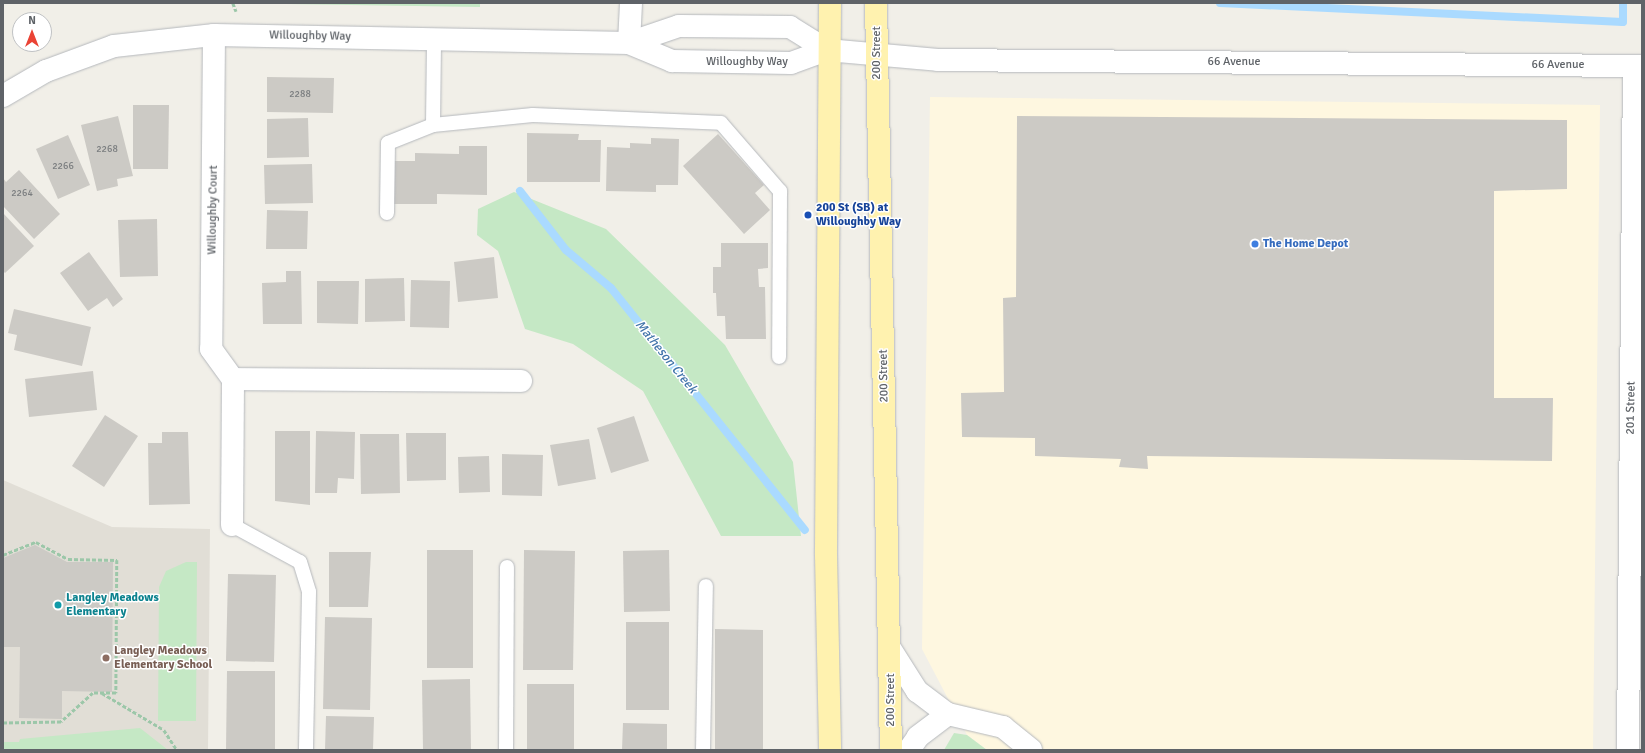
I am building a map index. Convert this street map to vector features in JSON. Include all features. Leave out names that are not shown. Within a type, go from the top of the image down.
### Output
[{"type":"main road","points":[[830,3],[827,50],[826,555],[830,750]]},
{"type":"main road","name":"200 Street","points":[[876,3],[891,650],[891,750]]},
{"type":"street","points":[[630,3],[630,43]]},
{"type":"street","name":"Willoughby Way","points":[[3,96],[46,71],[114,46],[214,35],[434,38],[630,43],[679,26],[790,27],[827,50]]},
{"type":"street","name":"Willoughby Court","points":[[214,35],[211,349],[233,379]]},
{"type":"street","name":"Willoughby Way","points":[[630,43],[672,61],[792,63],[827,50]]},
{"type":"street","name":"66 Avenue","points":[[827,50],[938,60],[1638,66]]},
{"type":"street","name":"201 Street","points":[[1628,750],[1638,66]]},
{"type":"street","points":[[232,525],[233,379],[520,381]]},
{"type":"street","points":[[891,650],[917,690],[948,714],[1003,727],[1031,750]]},
{"type":"street","points":[[909,750],[918,737],[948,714]]},
{"type":"lane","points":[[433,125],[434,38]]},
{"type":"lane","points":[[387,213],[388,143],[433,125],[533,115],[722,123],[780,190],[779,357]]},
{"type":"lane","points":[[232,525],[300,562],[309,592],[306,750]]},
{"type":"lane","points":[[506,750],[507,567]]},
{"type":"lane","points":[[703,750],[706,586]]},
{"type":"path","points":[[233,3],[236,11]]},
{"type":"path","points":[[3,555],[36,542],[68,559],[116,560],[116,694],[93,693],[61,722],[3,723]]},
{"type":"path","points":[[102,693],[164,730],[177,750]]},
{"type":"shaded area","points":[[930,97],[1600,105],[1593,750],[987,750],[967,735],[922,649]]},
{"type":"shaded area","name":"Langley Meadows Elementary School","points":[[3,480],[112,527],[210,529],[208,750],[3,750]]},
{"type":"green space","points":[[216,3],[480,3],[480,7]]},
{"type":"green space","points":[[514,192],[606,229],[725,345],[793,462],[801,536],[721,536],[643,391],[573,344],[525,329],[498,251],[477,235],[478,209]]},
{"type":"green space","points":[[186,562],[197,562],[196,721],[158,721],[159,587],[166,571]]},
{"type":"green space","points":[[140,728],[168,750],[3,750],[3,742],[19,742],[20,739]]},
{"type":"green space","points":[[954,733],[967,735],[987,750],[944,750]]},
{"type":"building","points":[[267,77],[334,78],[333,113],[267,112]]},
{"type":"building","points":[[133,105],[169,105],[168,169],[133,169]]},
{"type":"building","points":[[118,116],[133,176],[117,179],[118,186],[97,191],[81,125]]},
{"type":"building","name":"The Home Depot","points":[[1017,116],[1567,120],[1567,189],[1494,191],[1494,398],[1553,398],[1552,461],[1147,456],[1148,469],[1119,467],[1121,459],[1035,456],[1035,438],[962,437],[961,393],[1004,392],[1003,298],[1016,297]]},
{"type":"building","points":[[308,118],[309,157],[267,158],[267,119]]},
{"type":"building","points":[[527,133],[579,134],[578,140],[601,140],[600,182],[527,182]]},
{"type":"building","points":[[718,134],[764,185],[755,193],[770,210],[744,234],[683,166]]},
{"type":"building","points":[[68,135],[90,185],[58,199],[36,149]]},
{"type":"building","points":[[651,138],[679,139],[678,185],[656,185],[656,192],[606,191],[607,147],[630,148],[630,143],[651,144]]},
{"type":"building","points":[[459,146],[487,146],[487,195],[437,194],[437,204],[390,204],[391,161],[415,161],[415,153],[459,154]]},
{"type":"building","points":[[312,164],[313,203],[265,204],[264,165]]},
{"type":"building","points":[[19,170],[60,214],[34,239],[3,206],[3,178],[6,182]]},
{"type":"building","points":[[267,210],[308,211],[307,249],[266,249]]},
{"type":"building","points":[[3,213],[34,246],[5,273],[3,271]]},
{"type":"building","points":[[157,219],[158,276],[120,277],[118,220]]},
{"type":"building","points":[[721,243],[768,243],[768,268],[758,269],[759,287],[765,287],[766,339],[726,339],[725,316],[717,316],[716,293],[713,293],[713,267],[721,267]]},
{"type":"building","points":[[89,252],[123,299],[113,307],[107,298],[88,311],[60,273]]},
{"type":"building","points":[[494,257],[498,298],[458,302],[454,262]]},
{"type":"building","points":[[286,271],[301,271],[302,324],[263,324],[262,283],[286,282]]},
{"type":"building","points":[[404,278],[405,321],[365,322],[365,279]]},
{"type":"building","points":[[411,280],[450,281],[449,328],[410,327]]},
{"type":"building","points":[[317,281],[359,281],[358,324],[317,323]]},
{"type":"building","points":[[14,309],[91,327],[82,366],[14,350],[17,335],[8,333]]},
{"type":"building","points":[[93,371],[97,410],[29,417],[25,379]]},
{"type":"building","points":[[105,415],[138,436],[104,487],[72,466]]},
{"type":"building","points":[[634,416],[649,461],[611,473],[597,428]]},
{"type":"building","points":[[275,431],[310,431],[310,505],[275,501]]},
{"type":"building","points":[[316,431],[355,432],[354,479],[338,478],[337,493],[315,493]]},
{"type":"building","points":[[162,432],[188,432],[190,504],[149,505],[148,443],[162,443]]},
{"type":"building","points":[[406,433],[446,433],[446,480],[407,481]]},
{"type":"building","points":[[360,434],[399,434],[400,493],[361,494]]},
{"type":"building","points":[[589,439],[596,479],[558,486],[550,445]]},
{"type":"building","points":[[502,454],[543,455],[542,496],[502,495]]},
{"type":"building","points":[[489,456],[490,492],[459,493],[458,457]]},
{"type":"building","name":"Langley Meadows Elementary","points":[[35,545],[67,562],[113,562],[112,692],[62,691],[62,719],[19,718],[20,647],[3,647],[3,558]]},
{"type":"building","points":[[427,550],[473,550],[473,668],[427,668]]},
{"type":"building","points":[[524,550],[575,551],[573,670],[523,670]]},
{"type":"building","points":[[669,550],[670,611],[624,612],[623,551]]},
{"type":"building","points":[[329,552],[371,552],[368,607],[329,607]]},
{"type":"building","points":[[228,574],[276,575],[274,662],[226,661]]},
{"type":"building","points":[[325,617],[372,618],[370,710],[323,709]]},
{"type":"building","points":[[626,622],[669,622],[669,710],[626,710]]},
{"type":"building","points":[[715,629],[763,630],[763,750],[715,750]]},
{"type":"building","points":[[227,671],[275,671],[275,750],[226,750]]},
{"type":"building","points":[[470,679],[471,750],[423,750],[422,680]]},
{"type":"building","points":[[527,684],[574,684],[574,750],[527,750]]},
{"type":"building","points":[[326,716],[374,717],[373,750],[325,750]]},
{"type":"building","points":[[623,723],[667,724],[667,750],[622,750]]},
{"type":"waterway","points":[[1220,3],[1623,22],[1623,3]]},
{"type":"waterway","name":"Matheson Creek","points":[[520,191],[566,250],[611,288],[805,530]]},
{"type":"place","name":"200 St (SB) at Willoughby Way","points":[[808,215]]},
{"type":"place","name":"The Home Depot","points":[[1255,244]]},
{"type":"place","name":"Langley Meadows Elementary","points":[[58,605]]},
{"type":"place","name":"Langley Meadows Elementary School","points":[[106,658]]}]
